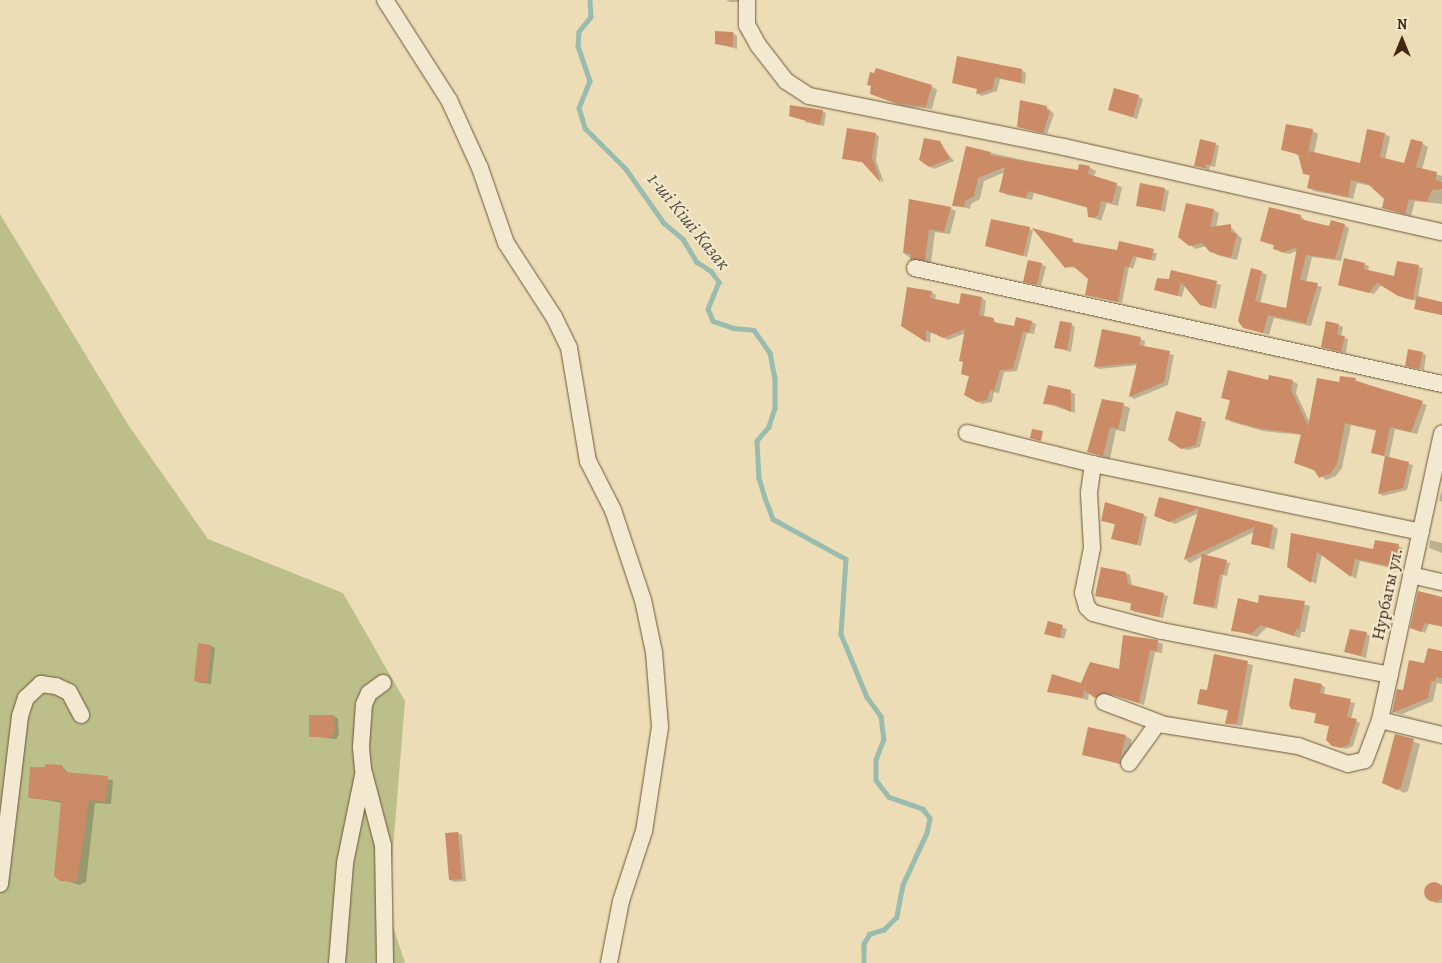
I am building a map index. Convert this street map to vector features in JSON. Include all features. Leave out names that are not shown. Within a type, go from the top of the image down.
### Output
[{"type":"street","points":[[386,0],[449,100],[480,168],[506,243],[554,317],[568,348],[588,460],[613,510],[643,600],[656,671],[660,727],[644,831],[619,909],[609,963]]},
{"type":"street","points":[[747,0],[747,25],[758,45],[786,81],[809,96],[1064,147],[1442,232]]},
{"type":"street","points":[[915,268],[1442,384]]},
{"type":"street","points":[[967,433],[1093,464],[1421,532]]},
{"type":"street","name":"Нурбагы ул.","points":[[1158,723],[1298,746],[1348,764],[1365,760],[1380,720],[1442,434]]},
{"type":"street","points":[[1093,464],[1089,493],[1092,548],[1083,593],[1087,607],[1093,613],[1162,631],[1390,675]]},
{"type":"street","points":[[1411,575],[1442,582]]},
{"type":"street","points":[[337,963],[345,864],[364,769],[364,704],[369,693],[383,683]]},
{"type":"street","points":[[0,884],[20,716],[26,698],[40,684],[56,686],[69,692],[81,715]]},
{"type":"street","points":[[1104,702],[1158,723],[1129,762]]},
{"type":"street","points":[[1380,720],[1442,735]]},
{"type":"street","points":[[364,769],[383,845],[385,963]]},
{"type":"green space","points":[[0,214],[129,426],[208,539],[343,593],[405,701],[388,911],[405,963],[0,963]]},
{"type":"building","points":[[715,31],[733,32],[733,47],[715,44]]},
{"type":"building","points":[[957,56],[1022,69],[1021,83],[995,77],[993,89],[976,94],[977,89],[952,83]]},
{"type":"building","points":[[876,68],[932,85],[926,107],[895,103],[870,94],[871,86],[867,85],[870,72],[874,73]]},
{"type":"building","points":[[1114,88],[1139,95],[1133,117],[1108,110]]},
{"type":"building","points":[[1020,100],[1047,106],[1046,110],[1050,111],[1043,133],[1017,127]]},
{"type":"building","points":[[790,105],[823,110],[820,125],[789,116]]},
{"type":"building","points":[[1286,124],[1313,129],[1306,162],[1309,151],[1360,163],[1367,129],[1385,133],[1380,157],[1404,163],[1411,139],[1423,142],[1416,167],[1437,172],[1435,180],[1442,182],[1442,189],[1432,190],[1427,202],[1409,199],[1405,214],[1382,208],[1384,199],[1368,184],[1351,180],[1348,197],[1307,188],[1310,175],[1303,174],[1298,154],[1281,150]]},
{"type":"building","points":[[847,128],[876,133],[872,157],[881,183],[862,162],[842,159]]},
{"type":"building","points":[[924,138],[940,141],[950,159],[929,167],[919,160]]},
{"type":"building","points":[[1200,139],[1216,143],[1211,165],[1206,164],[1205,168],[1194,166]]},
{"type":"building","points":[[966,146],[991,152],[990,155],[1078,170],[1079,164],[1090,166],[1088,174],[1117,183],[1112,203],[1101,201],[1098,215],[1094,218],[1088,217],[1087,207],[1028,191],[1026,198],[999,192],[1005,167],[978,178],[974,196],[965,201],[964,207],[952,206]]},
{"type":"building","points":[[1140,183],[1165,188],[1161,210],[1136,206]]},
{"type":"building","points":[[909,199],[951,207],[944,232],[929,229],[925,260],[910,260],[911,254],[903,253]]},
{"type":"building","points":[[1186,203],[1214,209],[1210,227],[1231,224],[1231,232],[1237,234],[1231,258],[1210,252],[1202,243],[1189,246],[1178,237]]},
{"type":"building","points":[[1269,207],[1301,215],[1300,219],[1329,226],[1331,220],[1345,224],[1335,259],[1306,255],[1300,280],[1318,283],[1306,323],[1268,315],[1263,333],[1243,328],[1238,321],[1251,268],[1262,271],[1255,301],[1286,308],[1297,247],[1283,252],[1273,249],[1274,245],[1260,241]]},
{"type":"building","points":[[991,219],[1030,227],[1023,256],[985,246]]},
{"type":"building","points":[[1032,228],[1073,239],[1072,242],[1117,250],[1119,241],[1154,249],[1151,260],[1133,256],[1129,267],[1125,266],[1118,302],[1085,295],[1088,279],[1073,266],[1065,268]]},
{"type":"building","points":[[1344,258],[1365,263],[1364,269],[1394,276],[1397,261],[1419,265],[1413,300],[1398,296],[1377,283],[1369,293],[1338,285]]},
{"type":"building","points":[[1028,260],[1042,263],[1037,285],[1023,282]]},
{"type":"building","points":[[1171,270],[1217,281],[1211,308],[1200,305],[1181,282],[1178,296],[1154,290],[1157,278],[1169,279]]},
{"type":"building","points":[[907,287],[932,291],[930,298],[959,304],[961,293],[982,297],[979,315],[994,318],[993,322],[1014,326],[1016,317],[1032,321],[1029,333],[1023,331],[1013,369],[1000,370],[994,391],[990,390],[987,400],[977,402],[964,395],[969,376],[961,374],[963,362],[959,361],[965,329],[943,338],[926,330],[926,342],[901,326]]},
{"type":"building","points":[[1417,296],[1442,302],[1442,315],[1414,309]]},
{"type":"building","points":[[1060,321],[1072,323],[1067,350],[1054,348]]},
{"type":"building","points":[[1326,321],[1339,324],[1337,335],[1345,336],[1341,352],[1321,347]]},
{"type":"building","points":[[1102,329],[1141,337],[1139,345],[1170,351],[1164,382],[1129,397],[1137,363],[1094,367]]},
{"type":"building","points":[[1408,349],[1423,352],[1419,369],[1405,366]]},
{"type":"building","points":[[1228,370],[1268,380],[1269,375],[1293,380],[1291,390],[1308,426],[1317,378],[1339,382],[1340,376],[1356,378],[1355,381],[1423,401],[1411,432],[1390,427],[1384,456],[1371,453],[1376,430],[1345,423],[1337,464],[1331,473],[1319,478],[1314,470],[1294,463],[1301,434],[1257,428],[1225,419],[1230,400],[1221,398]]},
{"type":"building","points":[[1048,385],[1071,390],[1071,412],[1057,405],[1043,404]]},
{"type":"building","points":[[1102,399],[1124,403],[1118,429],[1110,427],[1103,456],[1087,452]]},
{"type":"building","points":[[1176,411],[1202,418],[1196,445],[1181,449],[1168,440]]},
{"type":"building","points":[[1032,429],[1043,431],[1041,441],[1030,438]]},
{"type":"building","points":[[1385,456],[1409,462],[1403,488],[1378,494]]},
{"type":"building","points":[[1159,497],[1273,525],[1269,548],[1251,544],[1254,527],[1184,560],[1199,508],[1169,522],[1154,516]]},
{"type":"building","points":[[1105,502],[1144,514],[1137,545],[1111,539],[1115,524],[1101,521]]},
{"type":"building","points":[[1291,533],[1373,549],[1375,540],[1399,544],[1394,567],[1355,559],[1351,577],[1317,552],[1311,583],[1287,567]]},
{"type":"building","points":[[1202,554],[1227,560],[1223,575],[1220,574],[1214,607],[1193,604]]},
{"type":"building","points":[[1101,567],[1126,572],[1128,584],[1164,593],[1159,617],[1130,610],[1131,603],[1095,596]]},
{"type":"building","points":[[1418,591],[1442,597],[1442,626],[1425,623],[1421,632],[1410,628]]},
{"type":"building","points":[[1259,595],[1305,601],[1299,630],[1296,629],[1294,636],[1261,625],[1251,634],[1231,631],[1238,598],[1258,603]]},
{"type":"building","points":[[1048,621],[1063,625],[1060,638],[1044,634]]},
{"type":"building","points":[[1350,629],[1367,632],[1361,656],[1344,652]]},
{"type":"building","points":[[1123,635],[1158,640],[1157,651],[1150,650],[1139,703],[1107,693],[1095,698],[1084,690],[1083,698],[1047,692],[1052,674],[1081,683],[1090,662],[1119,669]]},
{"type":"building","points":[[198,643],[211,645],[207,683],[194,681]]},
{"type":"building","points":[[1428,648],[1442,651],[1442,678],[1436,677],[1435,681],[1431,681],[1428,698],[1392,713],[1397,689],[1403,690],[1409,660],[1424,663]]},
{"type":"building","points":[[1214,654],[1248,661],[1237,723],[1225,724],[1228,710],[1197,704],[1200,689],[1207,690]]},
{"type":"building","points":[[1294,678],[1322,684],[1320,693],[1351,699],[1347,717],[1357,719],[1349,744],[1341,748],[1332,746],[1326,740],[1329,726],[1314,723],[1316,713],[1291,709],[1289,705]]},
{"type":"building","points":[[309,715],[334,715],[335,731],[331,737],[309,737]]},
{"type":"building","points":[[1088,727],[1126,735],[1119,763],[1082,755]]},
{"type":"building","points":[[1395,734],[1414,739],[1401,787],[1397,790],[1382,783]]},
{"type":"building","points":[[45,764],[62,765],[65,772],[108,776],[105,802],[89,800],[77,882],[60,881],[54,876],[61,801],[28,798],[30,767],[45,768]]},
{"type":"building","points":[[458,832],[462,879],[449,880],[445,833]]},
{"type":"building","points":[[1434,882],[1441,885],[1444,892],[1441,899],[1434,902],[1427,899],[1424,892],[1427,885]]},
{"type":"waterway","name":"1-ші Кіші Казак","points":[[590,0],[591,17],[579,32],[578,46],[590,81],[579,108],[585,128],[626,169],[664,223],[683,239],[697,262],[711,271],[719,282],[708,309],[713,321],[733,328],[754,330],[770,353],[775,378],[775,408],[769,427],[757,441],[759,478],[765,498],[773,519],[846,559],[841,634],[867,697],[881,716],[884,739],[876,760],[876,780],[889,797],[923,809],[930,818],[927,833],[903,885],[897,917],[884,930],[870,934],[864,944],[864,963]]}]
